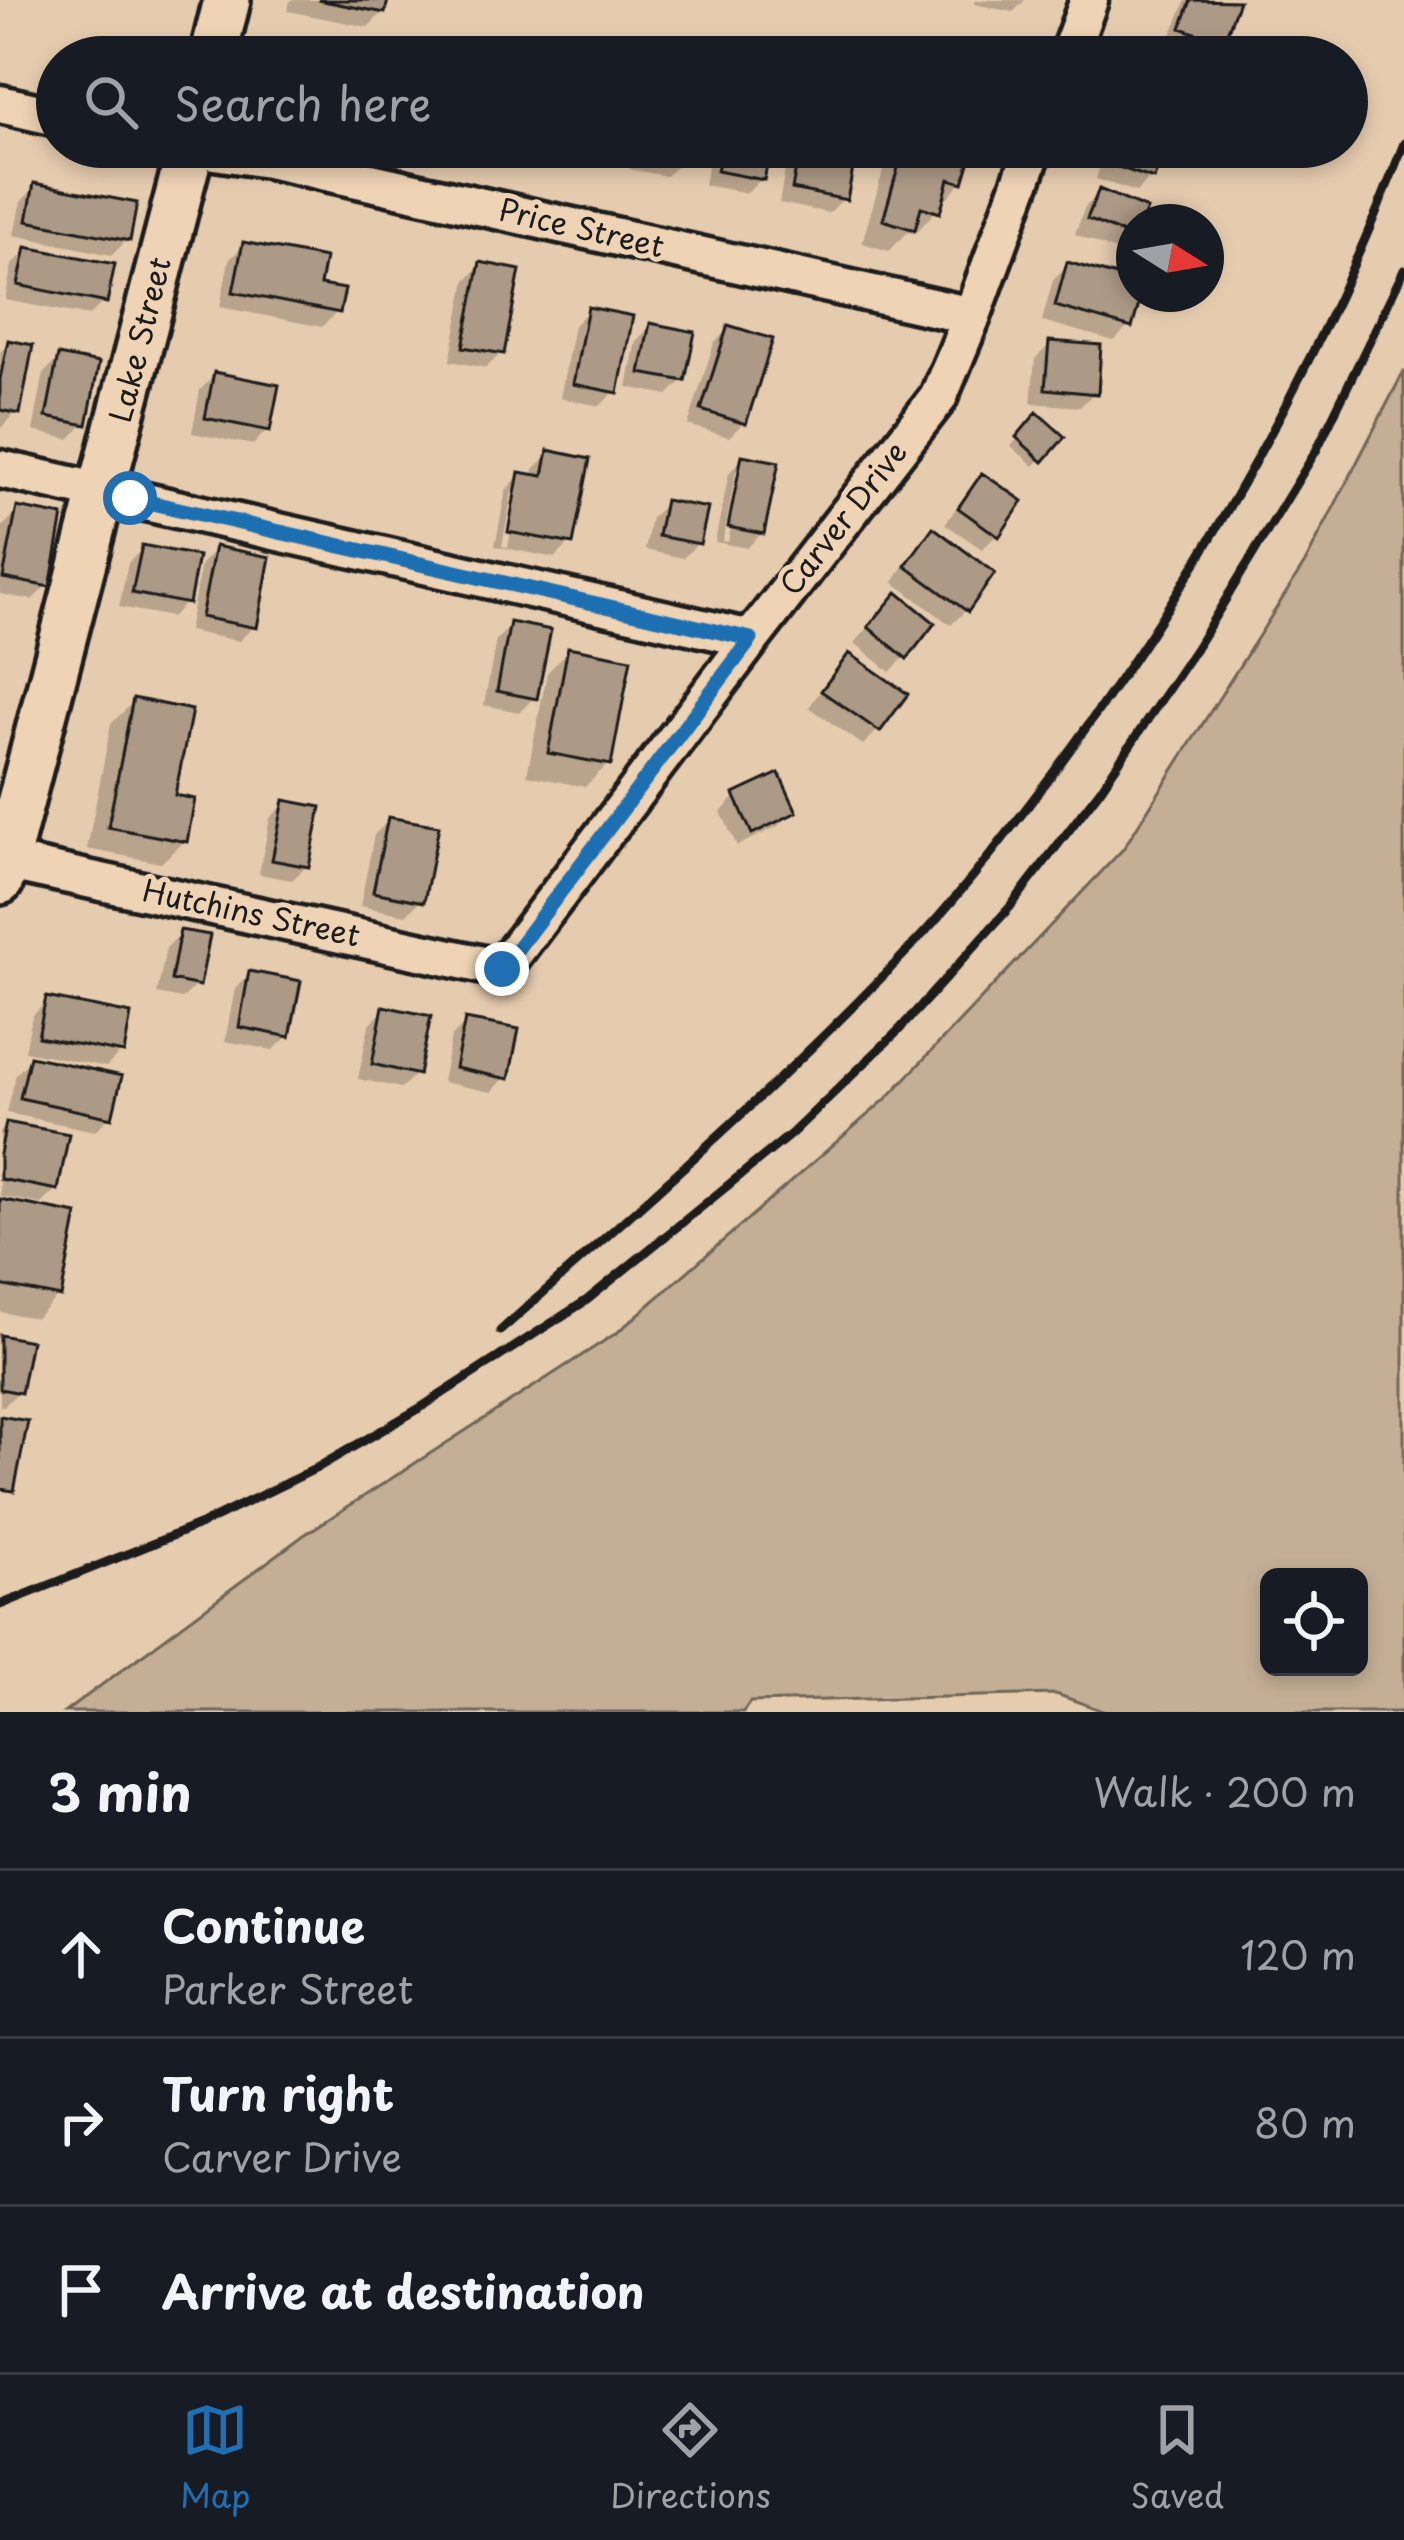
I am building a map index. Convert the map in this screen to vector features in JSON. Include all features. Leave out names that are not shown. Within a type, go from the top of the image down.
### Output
[{"type":"street","points":[[218,36],[227,0]]},
{"type":"street","points":[[1075,36],[1088,0]]},
{"type":"street","points":[[0,104],[36,112]]},
{"type":"street","name":"Lake Street","points":[[2,868],[185,168]]},
{"type":"street","name":"Price Street","points":[[304,168],[972,316]]},
{"type":"street","name":"Carver Drive","points":[[502,969],[938,398],[1026,168]]},
{"type":"street","points":[[0,469],[751,639]]},
{"type":"street","name":"Hutchins Street","points":[[2,868],[502,969]]},
{"type":"shaded area","points":[[1404,371],[1404,1712],[1106,1712],[1056,1694],[750,1702],[743,1712],[65,1712],[304,1535],[618,1332],[886,1099],[1123,849],[1305,563]]},
{"type":"building","points":[[318,0],[388,0],[385,13]]},
{"type":"building","points":[[1191,0],[1239,1],[1226,36],[1203,36],[1181,28]]},
{"type":"building","points":[[718,168],[767,168],[764,180]]},
{"type":"building","points":[[796,168],[853,168],[847,200],[792,189]]},
{"type":"building","points":[[898,168],[968,168],[963,183],[949,179],[940,213],[921,207],[915,230],[883,220]]},
{"type":"building","points":[[1121,168],[1157,168],[1154,179]]},
{"type":"building","points":[[34,183],[137,203],[130,241],[27,221]]},
{"type":"building","points":[[1099,189],[1135,204],[1116,204],[1116,231],[1087,219]]},
{"type":"building","points":[[243,242],[325,258],[320,285],[345,289],[340,313],[233,292]]},
{"type":"building","points":[[26,247],[115,264],[107,303],[18,285]]},
{"type":"building","points":[[480,262],[520,270],[504,354],[463,347]]},
{"type":"building","points":[[1067,262],[1116,276],[1116,312],[1137,312],[1132,328],[1055,306]]},
{"type":"building","points":[[588,307],[633,316],[618,393],[573,384]]},
{"type":"building","points":[[650,323],[695,332],[685,381],[640,373]]},
{"type":"building","points":[[728,325],[773,339],[746,424],[701,410]]},
{"type":"building","points":[[8,340],[33,345],[20,414],[0,410]]},
{"type":"building","points":[[1049,341],[1101,345],[1098,394],[1045,389]]},
{"type":"building","points":[[58,355],[99,363],[87,425],[46,417]]},
{"type":"building","points":[[214,372],[279,385],[270,431],[205,418]]},
{"type":"building","points":[[1037,412],[1065,437],[1043,462],[1016,437]]},
{"type":"building","points":[[548,450],[590,459],[573,544],[508,532],[519,472],[543,476]]},
{"type":"building","points":[[742,455],[779,462],[764,534],[728,527]]},
{"type":"building","points":[[982,473],[1023,501],[999,537],[958,508]]},
{"type":"building","points":[[665,500],[708,508],[700,544],[658,536]]},
{"type":"building","points":[[17,507],[63,516],[50,587],[3,578]]},
{"type":"building","points":[[933,527],[995,573],[968,612],[905,566]]},
{"type":"building","points":[[142,545],[198,556],[189,604],[132,593]]},
{"type":"building","points":[[215,546],[270,557],[257,628],[201,617]]},
{"type":"building","points":[[897,592],[935,623],[907,659],[868,627]]},
{"type":"building","points":[[510,622],[551,630],[537,699],[497,691]]},
{"type":"building","points":[[568,647],[631,659],[611,765],[548,753]]},
{"type":"building","points":[[849,653],[908,694],[880,732],[821,691]]},
{"type":"building","points":[[133,698],[192,710],[175,795],[195,799],[187,842],[108,827]]},
{"type":"building","points":[[779,773],[797,812],[752,834],[734,794]]},
{"type":"building","points":[[284,800],[321,807],[309,867],[272,860]]},
{"type":"building","points":[[388,817],[439,826],[424,902],[373,892]]},
{"type":"building","points":[[180,930],[210,935],[200,986],[171,980]]},
{"type":"building","points":[[249,971],[301,981],[290,1037],[239,1027]]},
{"type":"building","points":[[46,997],[131,1014],[124,1053],[38,1037]]},
{"type":"building","points":[[383,1006],[431,1016],[419,1075],[372,1064]]},
{"type":"building","points":[[465,1019],[519,1029],[509,1079],[455,1068]]},
{"type":"building","points":[[30,1056],[122,1076],[112,1118],[20,1098]]},
{"type":"building","points":[[6,1122],[69,1134],[58,1190],[0,1179]]},
{"type":"building","points":[[0,1199],[77,1214],[61,1297],[0,1285]]},
{"type":"building","points":[[0,1335],[31,1341],[21,1393],[0,1389]]},
{"type":"building","points":[[0,1416],[28,1421],[14,1491],[0,1489]]},
{"type":"railway","points":[[500,1331],[717,1137],[874,986],[941,914],[1035,797],[1154,628],[1249,472],[1333,310],[1404,143]]},
{"type":"railway","points":[[0,1605],[204,1523],[315,1469],[420,1408],[587,1300],[791,1134],[899,1030],[1010,907],[1100,790],[1196,648],[1316,451],[1404,270]]},
{"type":"route","points":[[130,498],[751,639],[502,969]]}]
